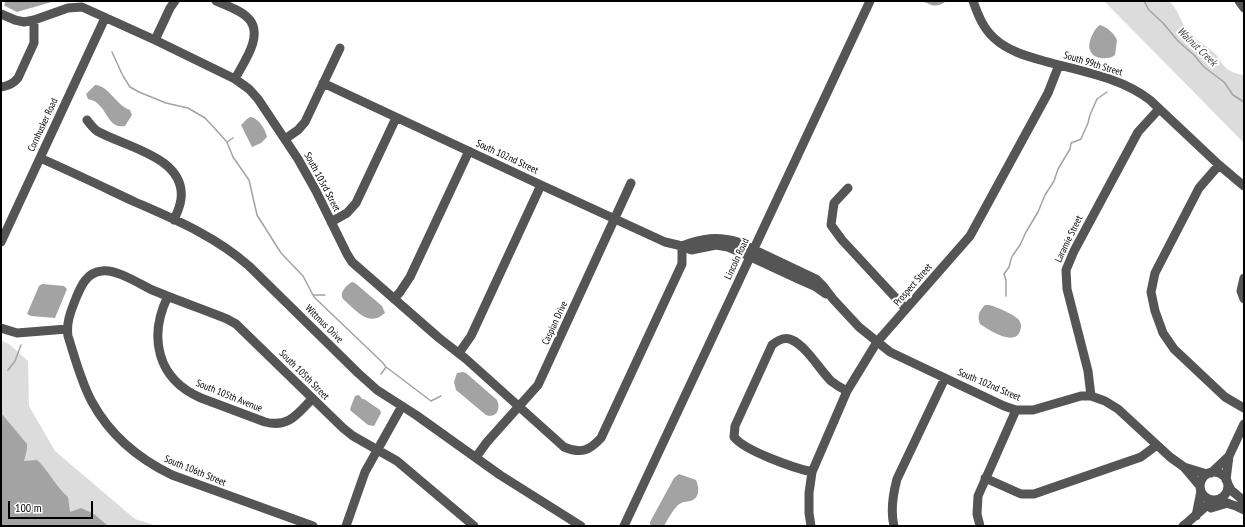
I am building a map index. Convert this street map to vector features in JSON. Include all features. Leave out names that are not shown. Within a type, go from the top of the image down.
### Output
[{"type":"street","points":[[155,40],[170,8],[175,1]]},
{"type":"street","name":"Lincoln Road","points":[[624,526],[870,1]]},
{"type":"street","name":"South 99th Street","points":[[973,1],[983,24],[1000,43],[1021,54],[1113,80],[1140,92],[1244,186]]},
{"type":"street","points":[[1239,1],[1244,8]]},
{"type":"street","points":[[219,2],[240,12],[249,19],[254,26],[254,43],[235,79]]},
{"type":"street","name":"South 103rd Street","points":[[1,14],[24,22],[68,8],[82,7],[155,40],[235,79],[249,89],[258,99],[298,159],[316,190],[352,262],[520,406],[564,447],[574,451],[586,450],[595,445],[601,438],[682,264],[682,246]]},
{"type":"street","name":"Cornhusker Road","points":[[1,242],[105,18]]},
{"type":"street","points":[[3,87],[15,82],[31,51],[35,37],[34,20]]},
{"type":"street","points":[[285,139],[298,130],[305,122],[340,48]]},
{"type":"street","name":"Prospect Street","points":[[811,526],[809,513],[809,493],[812,472],[847,391],[877,342],[970,236],[1048,93],[1059,65]]},
{"type":"street","name":"South 102nd Street","points":[[323,83],[665,242],[682,246],[692,242],[712,238],[721,238],[738,242],[752,253],[816,279],[824,286],[833,299],[859,327],[890,352],[1016,410],[1032,410],[1070,399],[1091,396]]},
{"type":"street","name":"Laramie Street","points":[[1091,396],[1088,371],[1067,289],[1066,270],[1074,252],[1138,132],[1159,109]]},
{"type":"street","points":[[331,222],[347,213],[356,203],[396,118]]},
{"type":"street","points":[[87,120],[96,130],[154,157],[173,171],[179,181],[181,198],[174,220]]},
{"type":"street","points":[[394,299],[410,277],[469,152]]},
{"type":"street","name":"Wittmus Drive","points":[[40,158],[218,242],[249,266],[377,390],[416,414],[506,479],[581,526]]},
{"type":"street","points":[[1219,165],[1199,188],[1155,274],[1151,292],[1155,310],[1163,333],[1174,349],[1225,397],[1244,408]]},
{"type":"street","name":"Caspian Drive","points":[[476,457],[487,442],[538,385],[631,183]]},
{"type":"street","points":[[459,353],[471,336],[541,185]]},
{"type":"street","points":[[848,188],[834,203],[831,225],[842,240],[906,309]]},
{"type":"street","name":"South 105th Street","points":[[67,329],[69,316],[85,280],[94,273],[102,271],[113,272],[168,296],[227,319],[236,324],[343,428],[377,451],[397,461],[474,526]]},
{"type":"street","points":[[1242,295],[1244,278]]},
{"type":"street","name":"South 105th Avenue","points":[[168,296],[163,306],[158,324],[159,350],[162,361],[169,373],[181,387],[191,394],[201,398],[274,424],[288,422],[295,417],[312,399]]},
{"type":"street","points":[[1,328],[17,333],[67,329]]},
{"type":"street","name":"South 106th Street","points":[[67,329],[75,357],[92,402],[103,420],[114,433],[136,454],[172,475],[313,526]]},
{"type":"street","points":[[812,472],[779,462],[742,445],[734,437],[735,426],[772,345],[780,339],[787,338],[796,343],[806,351],[831,381],[847,391]]},
{"type":"street","points":[[894,526],[892,507],[893,493],[897,479],[945,378]]},
{"type":"street","points":[[1091,396],[1118,408],[1170,457],[1184,467],[1207,498],[1228,503],[1244,510]]},
{"type":"street","points":[[346,526],[365,472],[402,406]]},
{"type":"street","points":[[980,526],[977,514],[978,496],[1016,410]]},
{"type":"street","points":[[1183,526],[1214,500],[1224,496],[1226,493],[1229,456],[1244,424]]},
{"type":"street","points":[[985,478],[1021,494],[1034,494],[1141,457],[1157,445]]},
{"type":"street","points":[[1196,516],[1203,478],[1229,456]]},
{"type":"street","points":[[1184,467],[1209,474],[1220,474],[1227,482],[1231,490],[1244,501]]},
{"type":"street","points":[[1196,516],[1212,507],[1228,503]]},
{"type":"shaded area","points":[[6,1],[55,1],[17,12],[4,5]]},
{"type":"shaded area","points":[[922,1],[947,1],[940,5],[934,6]]},
{"type":"shaded area","points":[[1104,1],[1169,1],[1192,36],[1216,54],[1224,66],[1230,71],[1244,75],[1244,143]]},
{"type":"shaded area","points":[[1100,25],[1110,31],[1117,40],[1115,55],[1109,58],[1094,56],[1089,47],[1095,29]]},
{"type":"shaded area","points":[[95,85],[104,88],[125,108],[130,110],[132,115],[125,126],[112,123],[98,104],[88,99],[86,94]]},
{"type":"shaded area","points":[[250,117],[256,119],[261,124],[267,137],[261,143],[252,147],[241,125]]},
{"type":"shaded area","points":[[352,282],[382,306],[385,313],[373,319],[362,316],[343,299],[343,291]]},
{"type":"shaded area","points":[[42,284],[64,286],[67,289],[55,318],[31,316],[27,314],[39,286]]},
{"type":"shaded area","points":[[985,305],[993,306],[1016,317],[1021,326],[1017,336],[1013,338],[1002,336],[980,324],[979,314]]},
{"type":"shaded area","points":[[1,340],[9,344],[28,361],[29,406],[55,451],[135,519],[157,526],[1,526]]},
{"type":"shaded area","points":[[463,372],[497,400],[499,406],[495,414],[490,416],[486,415],[456,390],[454,382],[457,373]]},
{"type":"shaded area","points":[[358,395],[380,410],[381,413],[374,426],[368,425],[351,411],[350,409],[355,396]]},
{"type":"shaded area","points":[[1,413],[27,444],[24,461],[37,460],[41,464],[68,497],[70,512],[81,508],[94,514],[108,526],[1,526]]},
{"type":"shaded area","points":[[679,474],[696,480],[698,486],[697,496],[693,500],[678,505],[664,526],[652,526],[650,522],[674,478]]},
{"type":"waterway","name":"Walnut Creek","points":[[1144,1],[1149,10],[1163,23],[1178,41],[1194,55],[1204,67],[1224,82],[1233,95],[1244,102]]},
{"type":"waterway","points":[[112,52],[130,87],[166,103],[188,108],[205,118],[227,142],[233,157],[249,180],[257,215],[281,253],[303,276],[314,297],[383,363],[386,367],[381,374]]},
{"type":"waterway","points":[[1006,296],[1006,280],[1004,274],[1009,267],[1011,259],[1038,212],[1045,195],[1054,181],[1058,169],[1070,149],[1071,143],[1081,139],[1097,99],[1107,92]]},
{"type":"waterway","points":[[227,142],[233,138]]},
{"type":"waterway","points":[[313,295],[325,295]]},
{"type":"waterway","points":[[8,370],[15,361],[21,345]]},
{"type":"waterway","points":[[386,367],[431,401],[441,396]]}]
